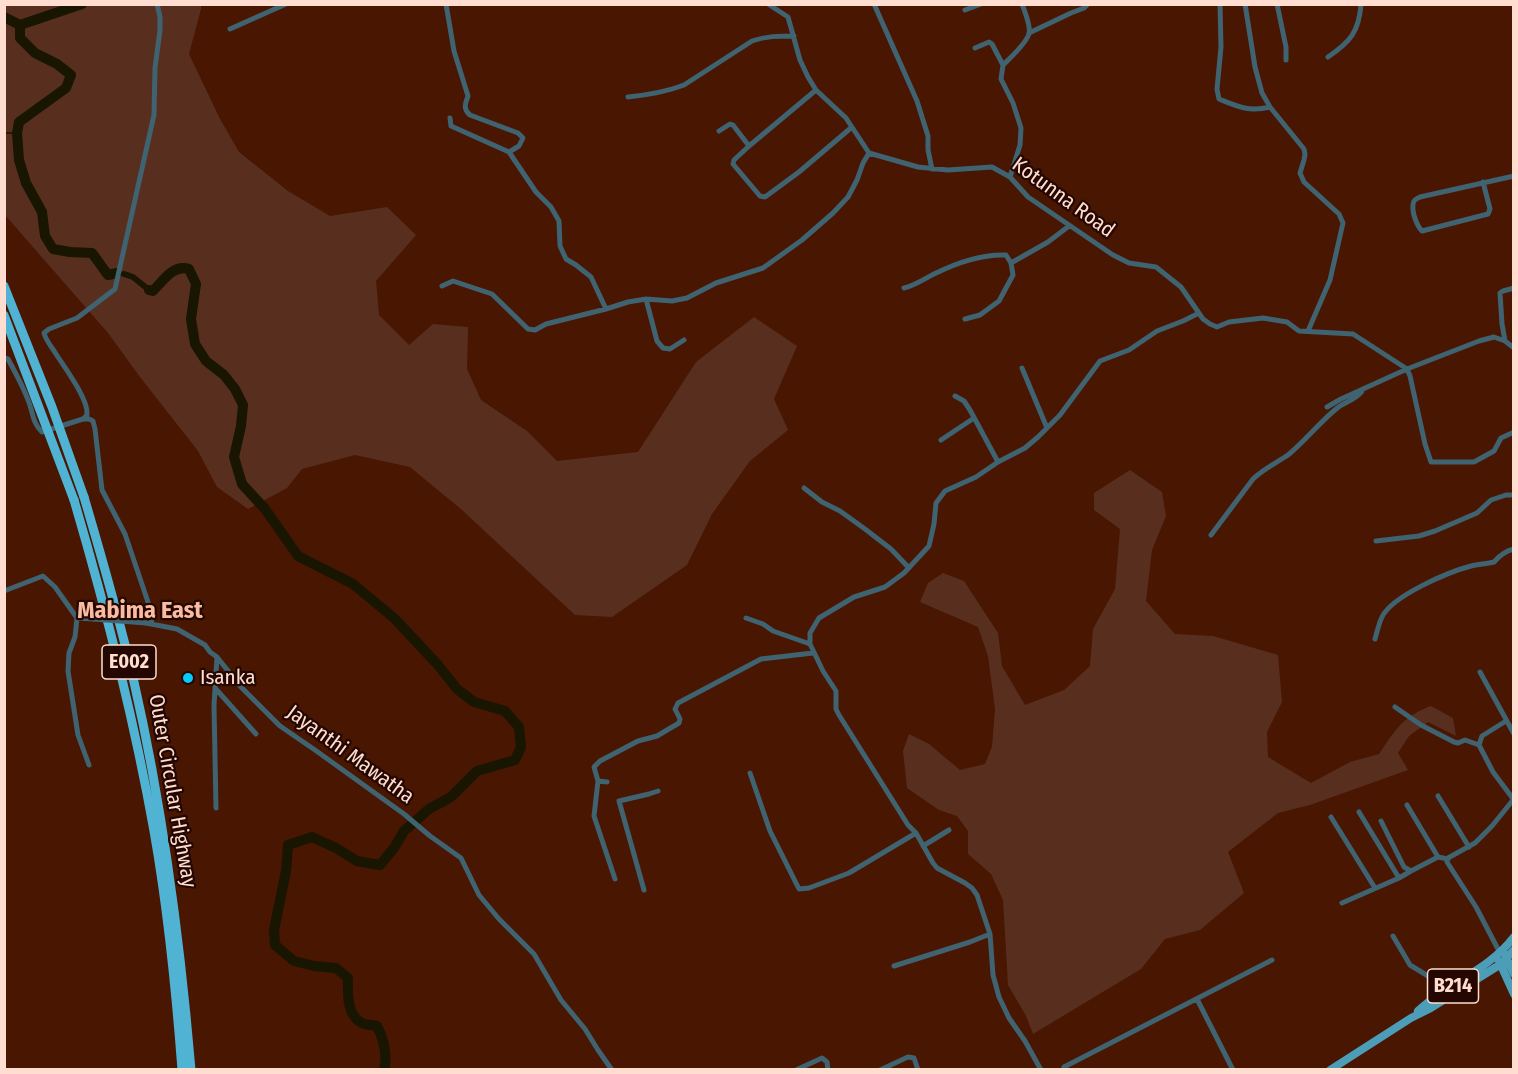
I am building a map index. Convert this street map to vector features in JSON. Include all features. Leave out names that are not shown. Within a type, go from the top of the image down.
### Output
[{"type":"highway","name":"Outer Circular Highway","points":[[4,286],[52,407],[79,498],[125,687],[158,831],[179,949],[190,1070]]},
{"type":"highway","name":"Outer Circular Highway","points":[[4,315],[79,498]]},
{"type":"highway","name":"Outer Circular Highway","points":[[158,831],[172,951],[182,1070]]},
{"type":"main road","name":"B214","points":[[1330,1070],[1429,1009],[1501,956],[1514,937]]},
{"type":"main road","name":"B214","points":[[1411,1018],[1440,993],[1514,950]]},
{"type":"main road","points":[[1501,956],[1514,974]]},
{"type":"main road","points":[[1501,956],[1514,994]]},
{"type":"street","points":[[83,419],[88,411],[84,399],[44,333],[77,318],[115,289],[154,115],[155,68],[160,30],[157,4]]},
{"type":"street","points":[[230,29],[286,4]]},
{"type":"street","points":[[446,4],[454,51],[468,96],[464,105],[466,112],[518,133],[523,138],[519,146],[509,152]]},
{"type":"street","points":[[442,286],[453,281],[492,294],[528,329],[535,330],[546,324],[628,302],[646,299],[672,301],[687,298],[716,283],[764,268],[802,240],[848,197],[869,153],[846,118],[816,90],[800,60],[789,17],[768,4]]},
{"type":"street","points":[[874,4],[917,101],[928,136],[932,169]]},
{"type":"street","points":[[965,10],[981,4]]},
{"type":"street","points":[[1003,65],[1019,49],[1029,33],[1022,4]]},
{"type":"street","points":[[1029,33],[1084,8],[1088,4]]},
{"type":"street","points":[[1220,4],[1221,47],[1217,89],[1220,99],[1256,111],[1270,108]]},
{"type":"street","points":[[1245,4],[1255,68],[1262,93],[1270,108],[1304,149],[1305,154],[1300,173],[1304,182],[1339,214],[1343,223],[1330,280],[1308,332]]},
{"type":"street","points":[[1277,4],[1286,47],[1286,60]]},
{"type":"street","points":[[1328,57],[1342,48],[1349,40],[1358,24],[1361,4]]},
{"type":"street","points":[[628,97],[652,94],[684,85],[752,41],[774,36],[794,36]]},
{"type":"street","points":[[975,48],[989,42],[992,44],[1003,65],[1001,79],[1022,128],[1020,145],[1010,177]]},
{"type":"street","points":[[816,90],[734,160],[733,164],[760,196],[765,197],[799,172],[852,127]]},
{"type":"street","points":[[450,118],[451,126],[509,152],[559,221],[560,246],[566,259],[591,277],[606,309]]},
{"type":"street","points":[[719,131],[730,124],[733,125],[749,146]]},
{"type":"street","name":"Kotunna Road","points":[[869,153],[932,169],[992,167],[1010,177],[1028,198],[1113,255],[1129,263],[1156,267],[1181,287],[1203,319],[1210,324],[1217,327],[1229,322],[1263,318],[1287,322],[1299,331],[1353,334],[1407,369]]},
{"type":"street","points":[[1483,182],[1490,209],[1488,214],[1422,231],[1417,226],[1413,204],[1420,197],[1483,182],[1514,176]]},
{"type":"street","points":[[1011,263],[1048,242],[1069,226]]},
{"type":"street","points":[[904,288],[963,261],[992,254],[1006,255],[1011,263],[1013,275],[999,301],[980,315],[965,319]]},
{"type":"street","points":[[1506,341],[1502,324],[1500,293],[1514,288]]},
{"type":"street","points":[[646,299],[657,341],[663,348],[670,349],[684,340]]},
{"type":"street","points":[[1040,1069],[999,997],[993,975],[990,934],[983,910],[972,888],[938,868],[916,833],[908,825],[839,715],[836,709],[836,691],[813,653],[810,633],[819,618],[854,597],[885,586],[904,573],[929,546],[936,503],[945,491],[976,477],[1025,448],[1060,416],[1100,361],[1129,350],[1157,331],[1199,313]]},
{"type":"street","points":[[1327,407],[1407,369],[1494,337],[1506,341],[1514,348]]},
{"type":"street","points":[[4,358],[8,359],[19,380],[35,424],[42,432],[83,419],[93,421],[102,490],[125,534],[150,608],[149,624]]},
{"type":"street","points":[[1022,368],[1047,428]]},
{"type":"street","points":[[1407,369],[1431,462],[1474,462],[1494,451],[1501,438],[1514,432]]},
{"type":"street","points":[[1211,535],[1259,473],[1288,454],[1334,410],[1359,395],[1363,389]]},
{"type":"street","points":[[955,396],[964,401],[998,462]]},
{"type":"street","points":[[941,440],[974,418]]},
{"type":"street","points":[[804,488],[865,529],[891,549],[909,568]]},
{"type":"street","points":[[1376,541],[1419,536],[1435,531],[1477,513],[1491,500],[1514,495]]},
{"type":"street","points":[[1375,639],[1382,616],[1413,590],[1445,574],[1471,565],[1494,562],[1507,550],[1514,549]]},
{"type":"street","points":[[4,591],[43,576],[55,587],[77,618],[75,637],[69,653],[68,671],[78,735],[89,765]]},
{"type":"street","name":"Jayanthi Mawatha","points":[[77,618],[149,624],[177,629],[205,645],[234,680],[280,726],[461,858],[479,896],[534,954],[561,1000],[585,1029],[612,1070]]},
{"type":"street","points":[[746,618],[810,644]]},
{"type":"street","points":[[615,879],[594,816],[598,781],[594,766],[638,741],[657,736],[679,723],[681,719],[675,709],[678,703],[761,659],[813,653]]},
{"type":"street","points":[[216,808],[217,657]]},
{"type":"street","points":[[1480,672],[1514,734]]},
{"type":"street","points":[[215,688],[255,734]]},
{"type":"street","points":[[1342,903],[1399,878],[1438,857],[1448,859],[1469,847],[1492,826],[1513,800],[1493,772],[1479,745],[1465,740],[1454,742],[1420,725],[1395,707]]},
{"type":"street","points":[[1479,745],[1482,735],[1506,721]]},
{"type":"street","points":[[750,773],[770,831],[799,889],[809,888],[849,873],[916,833]]},
{"type":"street","points":[[598,781],[607,782]]},
{"type":"street","points":[[644,890],[619,801],[658,791]]},
{"type":"street","points":[[1438,796],[1469,847]]},
{"type":"street","points":[[1407,805],[1438,857]]},
{"type":"street","points":[[1359,812],[1399,878]]},
{"type":"street","points":[[1332,817],[1375,888]]},
{"type":"street","points":[[1382,821],[1404,867],[1411,871]]},
{"type":"street","points":[[923,846],[949,830]]},
{"type":"street","points":[[1448,859],[1449,865],[1476,907],[1501,956]]},
{"type":"street","points":[[894,966],[990,934]]},
{"type":"street","points":[[1393,936],[1410,964],[1428,976],[1440,993]]},
{"type":"street","points":[[1064,1067],[1272,960]]},
{"type":"street","points":[[1197,999],[1233,1070]]},
{"type":"street","points":[[880,1070],[908,1057],[914,1058],[918,1070]]},
{"type":"street","points":[[796,1070],[822,1058],[827,1062],[828,1070]]},
{"type":"shaded area","points":[[4,5],[201,5],[189,54],[219,117],[239,152],[288,191],[330,216],[387,207],[416,235],[376,281],[379,315],[409,345],[433,324],[468,327],[467,369],[481,400],[527,431],[557,461],[638,452],[696,362],[754,317],[797,346],[774,399],[788,430],[750,461],[712,514],[687,565],[612,617],[575,615],[462,510],[410,467],[355,455],[302,469],[287,488],[248,509],[217,487],[198,451],[108,333],[5,215]]},
{"type":"shaded area","points":[[1130,470],[1162,492],[1166,516],[1152,550],[1146,601],[1175,634],[1213,636],[1278,655],[1282,702],[1267,732],[1268,757],[1311,783],[1350,762],[1379,754],[1406,719],[1431,706],[1453,718],[1456,736],[1428,722],[1409,736],[1398,753],[1408,770],[1310,805],[1278,813],[1228,852],[1244,893],[1200,930],[1165,939],[1141,969],[1033,1034],[1026,1016],[1008,985],[1003,900],[991,874],[968,854],[968,831],[957,816],[939,810],[907,788],[903,751],[909,734],[929,744],[960,770],[985,764],[992,747],[995,709],[988,656],[978,627],[920,602],[928,583],[943,573],[964,581],[998,633],[1002,666],[1025,705],[1064,690],[1090,666],[1093,629],[1115,589],[1120,529],[1094,510],[1094,493]]},
{"type":"waterway","points":[[82,4],[20,25],[20,38],[35,53],[57,64],[71,75],[66,88],[19,122],[17,133],[19,160],[26,183],[42,212],[45,236],[53,249],[92,253],[108,275],[117,273]]},
{"type":"waterway","points":[[4,17],[20,25]]},
{"type":"waterway","points":[[4,133],[17,133]]},
{"type":"waterway","points":[[149,290],[153,291],[173,271],[189,269],[196,284],[191,319],[195,344],[206,361],[224,375],[235,389],[243,405],[234,457],[242,484],[265,509],[298,556],[353,584],[394,618],[457,689],[474,702],[505,711],[519,727],[521,747],[515,760],[477,771],[451,797],[429,809],[404,831],[380,865],[357,861],[312,837],[288,845],[286,871],[274,930],[275,945],[294,961],[336,968],[348,978],[349,1003],[353,1015],[362,1023],[377,1026],[382,1037],[385,1047],[384,1070]]},
{"type":"waterway","points":[[124,274],[133,277],[149,290]]},
{"type":"place","name":"Isanka","points":[[188,678]]},
{"type":"district","name":"Mabima East","points":[[140,611]]}]
